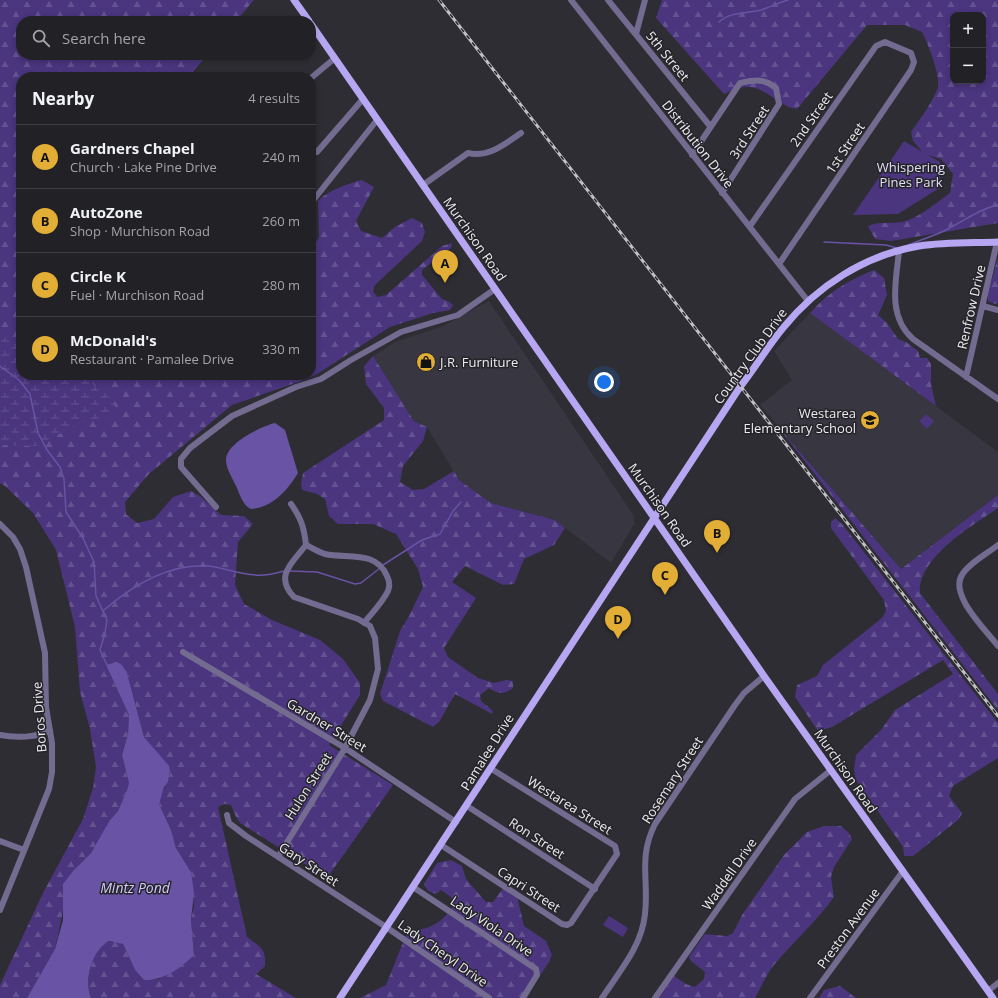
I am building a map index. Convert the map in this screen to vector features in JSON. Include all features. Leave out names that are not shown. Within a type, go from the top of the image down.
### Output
[{"type":"main road","points":[[294,0],[305,16]]},
{"type":"main road","name":"Murchison Road","points":[[316,31],[764,676],[993,998]]},
{"type":"main road","name":"Country Club Drive","points":[[655,518],[740,387],[782,329],[808,301],[829,284],[856,267],[899,251],[920,246],[998,242]]},
{"type":"main road","name":"Pamalee Drive","points":[[340,998],[655,518]]},
{"type":"street","name":"Distribution Drive","points":[[571,0],[808,301]]},
{"type":"street","name":"5th Street","points":[[608,0],[710,126]]},
{"type":"street","points":[[636,34],[645,0]]},
{"type":"street","name":"2nd Street","points":[[750,226],[876,46],[885,42],[899,48]]},
{"type":"street","name":"1st Street","points":[[779,264],[911,70],[914,62],[911,53],[899,48]]},
{"type":"street","points":[[316,74],[335,58]]},
{"type":"street","name":"3rd Street","points":[[710,126],[740,83],[758,79],[768,82],[776,88],[779,104],[722,193]]},
{"type":"street","points":[[316,151],[318,152],[363,99]]},
{"type":"street","points":[[316,198],[377,120]]},
{"type":"street","points":[[692,155],[710,126]]},
{"type":"street","points":[[423,186],[468,153],[477,154],[491,152],[521,133]]},
{"type":"street","name":"Renfrow Drive","points":[[966,377],[998,242]]},
{"type":"street","points":[[899,251],[895,302],[899,322],[913,339],[998,399]]},
{"type":"street","points":[[216,507],[181,467],[181,459],[190,448],[232,416],[296,388],[322,379],[351,360],[401,332],[458,315],[495,289]]},
{"type":"street","points":[[982,306],[998,310]]},
{"type":"street","points":[[291,504],[301,517],[305,527],[306,544],[286,571],[284,581],[288,590],[294,597],[358,619],[364,623],[384,599],[389,589],[389,580],[385,570],[375,560],[366,557],[323,553],[306,544]]},
{"type":"street","name":"Boros Drive","points":[[0,524],[9,531],[17,543],[26,567],[45,653],[46,707],[53,757],[50,782],[0,910]]},
{"type":"street","points":[[998,545],[964,572],[959,586],[964,602],[998,646]]},
{"type":"street","name":"Hulon Street","points":[[278,857],[345,748],[370,700],[378,669],[375,638],[370,626],[364,623]]},
{"type":"street","name":"Gardner Street","points":[[183,652],[345,748],[456,822]]},
{"type":"street","name":"Rosemary Street","points":[[602,998],[631,955],[644,925],[646,904],[645,854],[647,843],[656,824],[735,705],[744,693],[764,676]]},
{"type":"street","points":[[0,735],[25,736],[46,733],[50,730]]},
{"type":"street","name":"Westarea Street","points":[[490,768],[615,846],[617,854],[594,889]]},
{"type":"street","name":"Waddell Drive","points":[[655,998],[795,799],[831,770]]},
{"type":"street","name":"Ron Street","points":[[467,806],[594,889]]},
{"type":"street","name":"Gary Street","points":[[227,815],[229,823],[278,857],[386,927]]},
{"type":"street","points":[[0,840],[24,850]]},
{"type":"street","name":"Capri Street","points":[[441,845],[562,924],[567,925],[571,923],[594,889]]},
{"type":"street","name":"Preston Avenue","points":[[810,998],[903,871]]},
{"type":"street","name":"Lady Viola Drive","points":[[413,887],[536,969],[537,975],[524,996]]},
{"type":"street","name":"Lady Cheryl Drive","points":[[386,927],[489,998]]},
{"type":"street","points":[[988,991],[998,983]]},
{"type":"shaded area","points":[[489,301],[634,516],[634,524],[611,563],[555,520],[491,503],[459,480],[427,427],[414,421],[373,356],[395,342],[443,326]]},
{"type":"shaded area","points":[[810,313],[998,452],[998,495],[901,569],[760,405],[792,380],[774,351]]},
{"type":"green space","points":[[0,0],[254,0],[240,16],[16,16],[16,60],[203,60],[193,72],[16,72],[16,380],[304,380],[232,405],[149,474],[125,502],[126,514],[137,523],[154,519],[173,497],[191,491],[200,496],[221,515],[244,516],[253,524],[238,542],[235,585],[244,604],[272,620],[320,640],[343,659],[360,683],[360,695],[329,745],[393,785],[327,878],[240,823],[231,805],[224,804],[218,807],[247,937],[262,949],[265,955],[265,966],[256,974],[296,998],[91,998],[89,990],[90,969],[93,958],[98,949],[105,943],[113,941],[123,944],[135,970],[144,980],[159,979],[194,955],[191,920],[194,906],[191,872],[176,848],[171,830],[159,804],[170,771],[144,737],[127,673],[106,665],[129,715],[128,734],[122,755],[129,783],[127,790],[118,811],[110,820],[98,843],[91,853],[79,865],[63,911],[55,949],[27,998],[0,998],[0,985],[43,893],[83,819],[93,788],[96,767],[90,729],[80,692],[75,627],[56,550],[33,513],[0,483]]},
{"type":"green space","points":[[662,0],[998,0],[998,223],[891,241],[875,239],[868,226],[898,223],[908,220],[927,210],[950,193],[953,174],[941,159],[924,154],[913,141],[911,132],[930,103],[937,91],[938,86],[935,67],[922,32],[905,25],[867,25],[797,109],[784,104],[760,90],[753,88],[740,88],[724,94],[656,18]]},
{"type":"green space","name":"Whispering Pines Park","points":[[904,141],[940,162],[941,187],[898,214],[853,215]]},
{"type":"green space","points":[[362,180],[374,187],[356,221],[361,231],[382,238],[395,227],[412,218],[422,223],[425,232],[422,241],[375,285],[373,291],[377,297],[386,295],[442,246],[452,243],[451,248],[422,270],[422,275],[442,299],[453,305],[450,310],[433,313],[390,327],[317,374],[316,242],[319,237],[318,201],[338,188]]},
{"type":"green space","points":[[998,257],[998,303],[995,304],[988,301],[988,293]]},
{"type":"green space","points":[[874,270],[884,278],[887,295],[878,315],[887,323],[898,339],[906,342],[918,351],[920,358],[927,358],[931,364],[931,384],[936,406],[810,313],[817,305],[839,287]]},
{"type":"green space","points":[[11,337],[16,342],[16,380],[92,380],[94,385],[108,393],[115,406],[114,415],[80,423],[37,446],[0,445],[0,338]]},
{"type":"green space","points":[[373,356],[414,421],[427,427],[423,441],[403,466],[400,482],[413,490],[424,489],[454,471],[459,480],[491,503],[555,520],[565,528],[554,545],[524,559],[514,584],[503,585],[465,566],[452,582],[476,598],[444,648],[448,657],[478,678],[494,683],[506,680],[513,681],[513,688],[507,692],[499,693],[489,688],[480,695],[481,701],[493,711],[492,714],[455,694],[439,722],[433,727],[383,701],[380,694],[400,631],[423,587],[418,569],[396,534],[373,524],[338,524],[329,516],[325,499],[317,494],[302,490],[301,483],[303,473],[384,420],[384,408],[366,384],[364,366]]},
{"type":"green space","points":[[926,414],[934,421],[927,429],[919,421]]},
{"type":"green space","points":[[775,423],[901,569],[998,495],[998,508],[961,533],[937,555],[928,567],[922,580],[920,593],[998,694],[998,710]]},
{"type":"green space","points":[[835,518],[842,524],[998,723],[998,758],[953,786],[949,796],[962,813],[959,819],[913,856],[904,856],[903,847],[856,780],[854,770],[856,755],[881,730],[895,710],[953,674],[943,660],[832,727],[818,731],[795,697],[797,685],[817,676],[823,665],[882,618],[886,611],[884,600],[831,528],[831,522]]},
{"type":"green space","points":[[824,826],[841,826],[849,833],[852,839],[834,867],[831,877],[834,897],[820,915],[774,965],[755,998],[659,998],[674,976],[686,984],[695,987],[704,979],[705,972],[691,961],[689,957],[705,934],[727,936],[733,933],[742,915],[784,855],[807,832]]},
{"type":"green space","points":[[451,860],[462,866],[466,879],[486,902],[493,902],[504,887],[517,896],[524,926],[546,941],[552,955],[549,962],[525,998],[360,998],[386,985],[406,935],[412,931],[426,928],[437,923],[446,916],[453,906],[451,897],[441,890],[436,894],[428,891],[424,884],[437,863]]},
{"type":"green space","points":[[609,916],[628,928],[623,937],[603,925]]},
{"type":"green space","points":[[840,986],[856,998],[819,998],[824,990]]},
{"type":"water","points":[[275,423],[285,430],[298,473],[279,497],[259,508],[251,509],[243,502],[228,470],[226,463],[227,454],[245,437],[261,428]]},
{"type":"water","name":"Mintz Pond","points":[[117,662],[122,665],[127,673],[144,737],[169,766],[170,771],[168,782],[164,787],[159,804],[171,830],[176,848],[191,872],[194,893],[191,920],[194,955],[183,965],[165,976],[151,980],[144,980],[135,970],[123,944],[109,941],[98,952],[91,966],[88,983],[91,998],[27,998],[55,949],[63,920],[63,884],[73,871],[91,853],[110,820],[118,811],[129,783],[122,755],[128,734],[129,715],[106,665]]},
{"type":"waterway","points":[[719,22],[729,16],[761,10],[788,0]]},
{"type":"waterway","points":[[908,245],[953,227],[978,212],[998,205]]},
{"type":"waterway","points":[[824,242],[886,245],[897,248]]},
{"type":"waterway","points":[[0,366],[16,378]]},
{"type":"waterway","points":[[19,380],[30,394],[38,433],[47,450],[60,467],[64,479],[66,512],[83,538],[94,562],[96,596],[107,620],[100,650],[107,665]]},
{"type":"waterway","points":[[383,565],[422,540],[440,534],[453,511],[461,502]]},
{"type":"waterway","points":[[104,610],[139,584],[166,572],[180,568],[209,566],[244,574],[257,575],[284,571]]},
{"type":"waterway","points":[[290,571],[317,572],[355,584],[361,583],[380,568]]},
{"type":"railway","points":[[439,0],[998,716]]},
{"type":"place","name":"Gardners Chapel","points":[[445,283]]},
{"type":"place","name":"J.R. Furniture","points":[[426,362]]},
{"type":"place","name":"Westarea Elementary School","points":[[870,420]]},
{"type":"place","name":"AutoZone","points":[[717,553]]},
{"type":"place","name":"Circle K","points":[[665,595]]},
{"type":"place","name":"McDonald's","points":[[618,639]]}]
